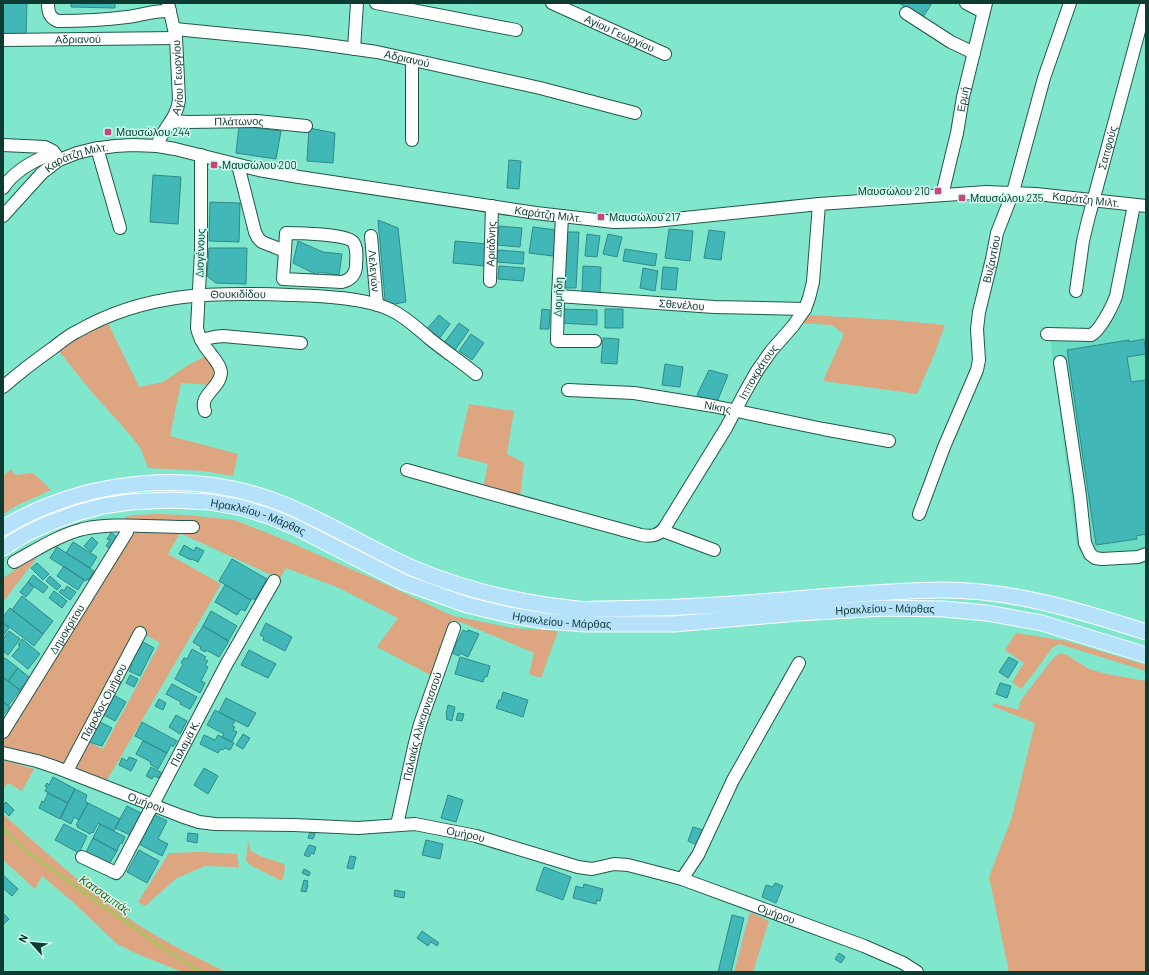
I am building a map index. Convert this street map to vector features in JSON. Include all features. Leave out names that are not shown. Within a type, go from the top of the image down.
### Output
[{"type":"main road","name":"Ηρακλείου - Μάρθας","points":[[3,528],[18,519],[52,504],[99,490],[163,482],[199,484],[232,489],[274,501],[304,513],[410,566],[456,584],[523,601],[579,609],[690,608],[795,598],[945,590],[1014,597],[1052,604],[1097,616],[1146,632]]},
{"type":"main road","name":"Ηρακλείου - Μάρθας","points":[[3,548],[24,535],[47,524],[77,513],[103,506],[130,502],[171,500],[209,502],[243,508],[271,517],[297,528],[403,582],[467,605],[509,615],[545,621],[587,624],[674,624],[797,612],[885,608],[943,610],[987,613],[1042,623],[1146,655]]},
{"type":"street","points":[[48,3],[48,10],[51,17],[58,21],[129,17],[142,9],[160,10],[169,7]]},
{"type":"street","points":[[354,49],[357,3]]},
{"type":"street","points":[[376,3],[516,30]]},
{"type":"street","name":"Αγίου Γεωργίου","points":[[552,3],[666,54]]},
{"type":"street","points":[[966,3],[985,8]]},
{"type":"street","name":"Βυζαντίου","points":[[919,514],[944,447],[977,370],[979,360],[977,329],[979,312],[997,233],[1013,192],[1044,78],[1070,3]]},
{"type":"street","name":"Σαπφούς","points":[[1076,291],[1083,241],[1093,200],[1146,5]]},
{"type":"street","name":"Αγίου Γεωργίου","points":[[157,146],[160,137],[178,109],[179,100],[175,34],[169,7]]},
{"type":"street","name":"Ερμή","points":[[942,195],[958,133],[963,97],[985,8]]},
{"type":"street","points":[[906,13],[951,42],[974,53]]},
{"type":"street","name":"Αδριανού","points":[[3,40],[175,34],[306,42],[377,52],[540,88],[635,113]]},
{"type":"street","points":[[412,60],[412,140]]},
{"type":"street","name":"Πλάτωνος","points":[[171,121],[257,120],[306,126]]},
{"type":"street","points":[[3,145],[45,147],[50,149],[57,157]]},
{"type":"street","name":"Καράτζη Μιλτ.","points":[[3,216],[57,157],[97,148],[124,145],[157,146],[289,175],[492,206],[614,222],[640,222],[819,204],[986,192],[1013,192],[1146,206]]},
{"type":"street","points":[[97,148],[120,228]]},
{"type":"street","name":"Διογένους","points":[[201,155],[201,251],[197,328],[201,340],[218,364],[221,373],[219,381],[204,402],[203,407],[205,411]]},
{"type":"street","points":[[3,187],[12,176],[34,161],[57,157]]},
{"type":"street","points":[[238,165],[255,232],[258,238],[262,242],[284,251]]},
{"type":"street","name":"Ιπποκράτους","points":[[663,531],[726,428],[744,394],[766,358],[805,309],[812,282],[819,204]]},
{"type":"street","points":[[1047,334],[1091,335],[1098,330],[1116,296],[1134,204]]},
{"type":"street","name":"Αριάδνης","points":[[490,281],[492,206]]},
{"type":"street","name":"Διομήδη","points":[[562,216],[557,341],[595,342]]},
{"type":"street","points":[[286,232],[342,237],[351,240],[354,244],[356,252],[355,269],[352,277],[342,282],[283,279],[284,251],[286,232]]},
{"type":"street","name":"Λελεγών","points":[[372,236],[377,305]]},
{"type":"street","name":"Θουκιδίδου","points":[[3,387],[25,368],[72,334],[92,323],[120,311],[143,304],[170,298],[198,295],[243,294],[310,296],[346,299],[377,305],[392,310],[405,319],[476,374]]},
{"type":"street","name":"Σθενέλου","points":[[558,296],[714,307],[805,309]]},
{"type":"street","points":[[201,340],[223,336],[301,343]]},
{"type":"street","points":[[1060,362],[1086,543],[1090,554],[1095,558],[1102,559],[1138,557],[1146,554]]},
{"type":"street","name":"Νίκης","points":[[568,390],[634,394],[706,405],[889,441]]},
{"type":"street","points":[[407,470],[640,535],[653,536],[663,531],[714,550]]},
{"type":"street","points":[[14,562],[59,538],[83,529],[128,526],[175,528],[193,527]]},
{"type":"street","name":"Δημοκρίτου","points":[[3,732],[127,532],[128,526]]},
{"type":"street","name":"Παλαμά Κ.","points":[[82,857],[116,873],[118,871],[226,665],[274,581]]},
{"type":"street","name":"Παλαιάς Αλικαρνασσού","points":[[398,825],[420,724],[454,628]]},
{"type":"street","name":"Πάροδος Ομήρου","points":[[67,771],[140,633]]},
{"type":"street","points":[[682,879],[698,855],[733,780],[799,663]]},
{"type":"street","name":"Ομήρου","points":[[3,753],[37,761],[67,771],[191,820],[205,823],[358,828],[415,824],[476,836],[578,867],[592,869],[614,864],[628,865],[682,879],[864,946],[903,963],[917,972]]},
{"type":"shaded area","points":[[1138,214],[1146,215],[1146,562],[1139,565],[1085,560],[1077,547],[1050,338],[1100,338],[1119,310]]},
{"type":"shaded area","points":[[808,315],[893,320],[945,325],[917,394],[823,381],[844,334],[832,325],[800,323]]},
{"type":"shaded area","points":[[107,321],[139,387],[163,382],[190,364],[208,355],[217,371],[211,385],[181,383],[170,436],[238,454],[233,476],[203,471],[148,468],[141,449],[58,350],[76,337]]},
{"type":"shaded area","points":[[469,404],[514,411],[507,454],[524,463],[520,498],[483,488],[488,464],[457,456]]},
{"type":"shaded area","points":[[11,469],[15,475],[33,473],[51,490],[16,506],[3,514],[3,476]]},
{"type":"shaded area","points":[[157,514],[186,515],[234,520],[372,578],[453,616],[513,628],[558,631],[541,678],[529,674],[534,653],[463,623],[452,620],[432,676],[377,647],[398,618],[339,588],[286,568],[280,579],[180,533],[168,554],[221,584],[106,782],[75,771],[89,742],[103,749],[160,643],[139,631],[64,766],[3,750],[3,740],[129,536],[136,532],[197,532],[196,524],[125,521],[125,517]]},
{"type":"shaded area","points":[[41,552],[3,602],[3,578]]},
{"type":"shaded area","points":[[1016,633],[1067,641],[1146,665],[1146,671],[1059,644],[1052,648],[1021,689],[1012,682],[1024,663],[1005,650]]},
{"type":"shaded area","points":[[1061,653],[1067,655],[1089,669],[1146,681],[1146,972],[1009,972],[989,877],[1012,817],[1035,723],[992,706],[994,703],[1018,710],[1021,700],[1054,657]]},
{"type":"shaded area","points":[[3,760],[34,769],[22,791],[8,783],[3,789]]},
{"type":"shaded area","points":[[3,814],[79,880],[127,917],[163,940],[226,972],[182,972],[135,953],[117,944],[74,903],[42,876],[35,889],[3,860]]},
{"type":"shaded area","points":[[248,841],[251,851],[260,856],[284,864],[285,869],[282,881],[252,866],[246,861]]},
{"type":"shaded area","points":[[200,852],[237,854],[239,867],[205,866],[177,878],[145,906],[138,902],[169,853]]},
{"type":"shaded area","points":[[750,912],[769,921],[753,972],[734,972]]},
{"type":"building","points":[[3,3],[27,3],[26,35],[3,35]]},
{"type":"building","points":[[71,3],[115,3],[115,8],[71,7]]},
{"type":"building","points":[[899,3],[932,3],[923,17]]},
{"type":"building","points":[[239,126],[281,131],[276,159],[236,153]]},
{"type":"building","points":[[309,128],[335,133],[333,163],[307,161]]},
{"type":"building","points":[[509,160],[521,161],[519,189],[507,188]]},
{"type":"building","points":[[153,175],[181,177],[178,224],[150,222]]},
{"type":"building","points":[[210,202],[240,203],[239,242],[209,241]]},
{"type":"building","points":[[378,220],[398,228],[406,302],[389,305],[385,300]]},
{"type":"building","points":[[499,226],[522,228],[520,247],[497,245]]},
{"type":"building","points":[[533,227],[556,230],[553,256],[529,253]]},
{"type":"building","points":[[669,229],[693,231],[690,261],[665,258]]},
{"type":"building","points":[[709,230],[725,232],[721,260],[704,258]]},
{"type":"building","points":[[566,232],[579,232],[576,288],[563,288]]},
{"type":"building","points":[[587,234],[600,236],[597,257],[585,256]]},
{"type":"building","points":[[608,234],[622,237],[617,257],[603,254]]},
{"type":"building","points":[[298,241],[323,252],[342,254],[339,275],[319,272],[317,275],[293,263]]},
{"type":"building","points":[[455,241],[487,244],[485,266],[453,263]]},
{"type":"building","points":[[209,248],[247,248],[246,284],[216,283],[207,276]]},
{"type":"building","points":[[625,249],[657,254],[655,266],[623,261]]},
{"type":"building","points":[[498,250],[524,252],[523,264],[496,262]]},
{"type":"building","points":[[499,266],[525,268],[523,281],[498,279]]},
{"type":"building","points":[[583,266],[601,267],[600,293],[582,292]]},
{"type":"building","points":[[663,267],[678,268],[676,290],[661,289]]},
{"type":"building","points":[[643,268],[658,271],[655,291],[640,288]]},
{"type":"building","points":[[542,309],[550,310],[549,329],[540,329]]},
{"type":"building","points":[[561,309],[597,310],[597,325],[560,323]]},
{"type":"building","points":[[605,309],[623,309],[623,328],[605,328]]},
{"type":"building","points":[[439,315],[450,324],[439,339],[427,329]]},
{"type":"building","points":[[459,323],[469,330],[455,350],[444,343]]},
{"type":"building","points":[[471,334],[484,343],[472,360],[459,351]]},
{"type":"building","points":[[603,338],[619,339],[617,364],[601,363]]},
{"type":"building","points":[[1144,339],[1146,354],[1127,357],[1131,382],[1146,380],[1146,534],[1136,536],[1137,539],[1096,545],[1067,350]]},
{"type":"building","points":[[665,364],[683,367],[680,387],[662,385]]},
{"type":"building","points":[[709,370],[728,375],[717,402],[710,401],[697,395]]},
{"type":"building","points":[[111,533],[119,538],[111,550],[106,546],[110,540],[107,539]]},
{"type":"building","points":[[92,537],[98,543],[91,552],[84,546]]},
{"type":"building","points":[[73,542],[97,557],[90,568],[66,553]]},
{"type":"building","points":[[184,545],[194,551],[196,547],[204,551],[198,562],[179,554]]},
{"type":"building","points":[[57,547],[94,571],[89,580],[87,579],[86,581],[50,558]]},
{"type":"building","points":[[232,559],[267,579],[255,600],[252,598],[251,600],[219,581]]},
{"type":"building","points":[[37,563],[49,574],[43,580],[31,568]]},
{"type":"building","points":[[64,566],[84,580],[78,590],[57,576]]},
{"type":"building","points":[[33,575],[48,587],[43,593],[28,582]]},
{"type":"building","points":[[50,576],[61,586],[57,590],[46,581]]},
{"type":"building","points":[[28,582],[34,587],[26,597],[20,592]]},
{"type":"building","points":[[225,585],[251,600],[245,611],[241,609],[237,615],[215,602]]},
{"type":"building","points":[[67,586],[76,592],[70,600],[59,592],[62,589],[64,591]]},
{"type":"building","points":[[54,591],[67,601],[62,608],[49,598]]},
{"type":"building","points":[[22,596],[53,621],[43,634],[12,610]]},
{"type":"building","points":[[10,608],[43,634],[34,646],[3,622],[3,617]]},
{"type":"building","points":[[211,611],[237,626],[228,641],[203,626]]},
{"type":"building","points":[[3,623],[9,628],[3,636]]},
{"type":"building","points":[[266,623],[292,637],[285,651],[263,640],[264,637],[260,635]]},
{"type":"building","points":[[203,626],[229,641],[219,657],[206,650],[205,652],[200,649],[201,647],[193,642]]},
{"type":"building","points":[[463,630],[467,632],[468,630],[479,634],[468,657],[460,653],[459,656],[452,653]]},
{"type":"building","points":[[9,631],[20,639],[8,655],[3,651],[3,639]]},
{"type":"building","points":[[22,639],[40,654],[28,669],[12,656],[20,646],[18,645]]},
{"type":"building","points":[[141,641],[154,648],[140,676],[129,671],[132,664],[130,663]]},
{"type":"building","points":[[192,649],[206,657],[204,659],[208,661],[205,665],[208,667],[201,681],[205,683],[200,693],[175,679],[183,664],[181,663],[184,658],[187,659]]},
{"type":"building","points":[[249,650],[276,664],[268,678],[241,665]]},
{"type":"building","points":[[460,657],[490,666],[487,677],[485,676],[483,682],[455,674]]},
{"type":"building","points":[[1009,657],[1018,662],[1008,678],[999,672]]},
{"type":"building","points":[[5,658],[18,668],[8,681],[3,677],[3,661]]},
{"type":"building","points":[[18,668],[30,678],[20,690],[8,681]]},
{"type":"building","points":[[130,675],[138,679],[134,687],[126,683]]},
{"type":"building","points":[[3,677],[20,690],[8,706],[3,702]]},
{"type":"building","points":[[1000,683],[1011,686],[1007,698],[996,694]]},
{"type":"building","points":[[172,684],[197,697],[190,709],[166,694]]},
{"type":"building","points":[[503,692],[528,700],[523,717],[496,708],[499,700],[501,700]]},
{"type":"building","points":[[110,693],[126,702],[115,721],[100,713]]},
{"type":"building","points":[[226,698],[256,713],[248,727],[219,712]]},
{"type":"building","points":[[159,699],[166,703],[163,710],[155,706]]},
{"type":"building","points":[[3,702],[10,707],[3,715]]},
{"type":"building","points":[[448,705],[455,707],[452,721],[446,719]]},
{"type":"building","points":[[215,710],[235,721],[232,726],[235,727],[233,730],[237,732],[232,742],[222,737],[224,734],[207,725]]},
{"type":"building","points":[[458,713],[464,714],[462,721],[456,720]]},
{"type":"building","points":[[176,715],[187,721],[180,734],[169,727]]},
{"type":"building","points":[[96,720],[112,728],[102,746],[89,742],[87,738]]},
{"type":"building","points":[[142,722],[177,741],[173,747],[171,745],[167,753],[135,736]]},
{"type":"building","points":[[243,734],[250,738],[243,749],[236,745]]},
{"type":"building","points":[[204,735],[215,740],[218,735],[234,743],[230,750],[225,748],[223,750],[221,749],[218,753],[200,744]]},
{"type":"building","points":[[143,741],[167,753],[158,769],[150,764],[151,762],[136,754]]},
{"type":"building","points":[[129,757],[137,760],[131,771],[119,765],[122,758],[127,761]]},
{"type":"building","points":[[151,767],[162,773],[159,778],[154,776],[152,779],[146,776]]},
{"type":"building","points":[[204,768],[218,776],[208,794],[194,785]]},
{"type":"building","points":[[53,777],[75,789],[68,803],[45,791],[47,787],[45,786],[47,783],[49,785]]},
{"type":"building","points":[[75,789],[87,795],[85,801],[88,803],[79,820],[74,817],[71,824],[60,818]]},
{"type":"building","points":[[48,793],[68,803],[60,819],[39,808],[42,801],[44,802]]},
{"type":"building","points":[[448,795],[463,800],[456,822],[441,818]]},
{"type":"building","points":[[6,802],[14,810],[9,816],[3,810],[3,805]]},
{"type":"building","points":[[88,803],[120,819],[114,831],[98,823],[93,833],[92,832],[90,834],[77,827],[78,826],[76,825]]},
{"type":"building","points":[[127,806],[141,813],[130,835],[115,828]]},
{"type":"building","points":[[151,813],[167,821],[158,839],[168,844],[162,856],[139,844],[141,841],[138,839]]},
{"type":"building","points":[[64,824],[87,836],[79,853],[55,840]]},
{"type":"building","points":[[100,824],[125,837],[122,844],[120,843],[117,851],[93,838]]},
{"type":"building","points":[[693,827],[703,830],[697,845],[688,841]]},
{"type":"building","points":[[310,832],[315,834],[313,839],[308,838]]},
{"type":"building","points":[[188,833],[198,834],[197,843],[187,841]]},
{"type":"building","points":[[93,838],[117,851],[108,866],[85,854]]},
{"type":"building","points":[[426,840],[443,844],[440,859],[422,855]]},
{"type":"building","points":[[309,845],[316,847],[314,854],[311,853],[309,857],[304,855]]},
{"type":"building","points":[[139,850],[159,861],[147,883],[127,872]]},
{"type":"building","points":[[350,856],[356,857],[353,869],[347,868]]},
{"type":"building","points":[[544,867],[571,877],[563,900],[536,890]]},
{"type":"building","points":[[304,869],[310,872],[309,876],[302,873]]},
{"type":"building","points":[[3,875],[18,889],[12,896],[3,888]]},
{"type":"building","points":[[304,880],[308,881],[306,892],[301,891]]},
{"type":"building","points":[[775,883],[783,886],[776,903],[762,897],[766,885],[773,887]]},
{"type":"building","points":[[584,884],[603,889],[600,901],[597,900],[596,904],[573,898],[576,886],[583,888]]},
{"type":"building","points":[[395,890],[405,892],[404,898],[394,896]]},
{"type":"building","points":[[3,913],[9,919],[3,925]]},
{"type":"building","points":[[732,915],[744,918],[731,972],[718,972]]},
{"type":"building","points":[[422,931],[439,943],[437,946],[431,942],[428,946],[417,938]]},
{"type":"building","points":[[839,953],[845,957],[841,963],[835,959]]},
{"type":"waterway","name":"Κατσαμπάς","points":[[3,829],[27,852],[163,948],[201,972]]},
{"type":"place","name":"Μαυσώλου 244","points":[[108,132]]},
{"type":"place","name":"Μαυσώλου 200","points":[[214,165]]},
{"type":"place","name":"Μαυσώλου 210","points":[[938,191]]},
{"type":"place","name":"Μαυσώλου 235","points":[[962,198]]},
{"type":"place","name":"Μαυσώλου 217","points":[[601,217]]}]
